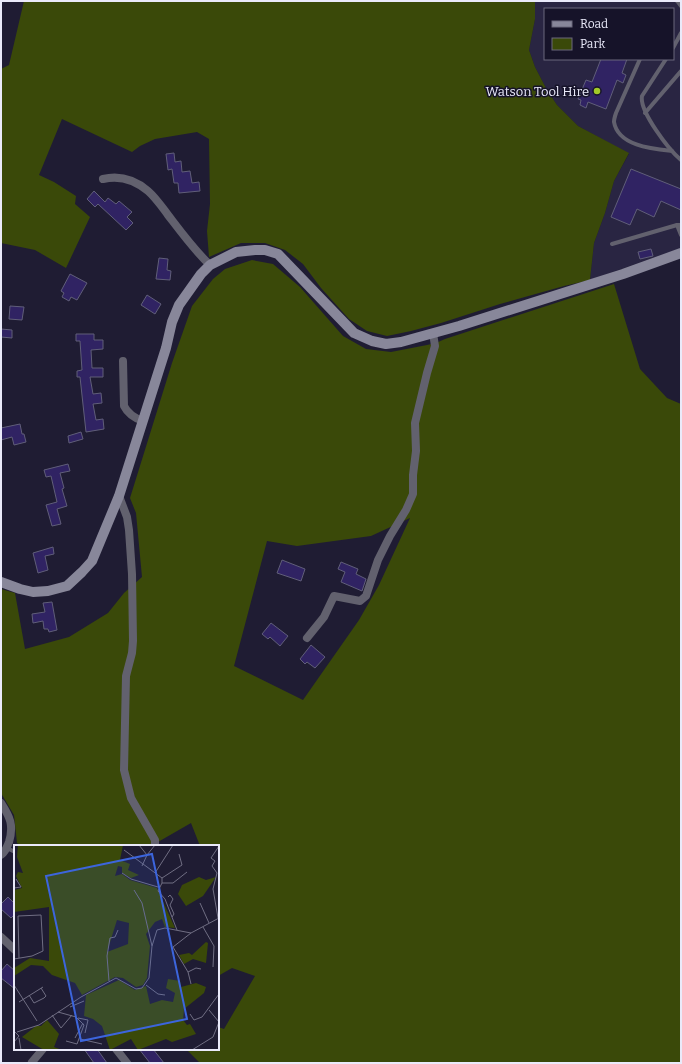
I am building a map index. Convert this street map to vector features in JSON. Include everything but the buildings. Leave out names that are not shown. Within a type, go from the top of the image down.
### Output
[{"type":"street","points":[[103,179],[112,177],[124,178],[149,192],[192,246],[210,265]]},
{"type":"street","points":[[1,582],[33,592],[48,591],[67,586],[92,561],[119,496],[166,348],[172,322],[179,304],[201,274],[210,265],[236,252],[265,250],[278,254],[354,333],[372,341],[386,344],[401,342],[466,324],[623,274],[681,253]]},
{"type":"street","points":[[307,638],[324,617],[334,596],[360,601],[366,596],[378,560],[390,536],[406,510],[413,494],[413,475],[416,451],[415,423],[435,346],[433,333]]},
{"type":"street","points":[[123,361],[124,406],[132,416],[143,420]]},
{"type":"street","points":[[119,496],[127,517],[132,574],[133,640],[132,653],[126,676],[124,770],[131,798],[155,840],[155,845]]},
{"type":"street","points":[[1,803],[12,824],[12,830],[7,848],[1,855]]},
{"type":"street","points":[[2,941],[14,949]]},
{"type":"street","points":[[32,1063],[42,1050]]},
{"type":"street","points":[[117,1050],[127,1063]]},
{"type":"lane","points":[[674,46],[681,33]]},
{"type":"lane","points":[[640,60],[616,113],[614,122],[617,131],[623,138],[638,145],[656,150],[672,151]]},
{"type":"lane","points":[[665,60],[642,96],[641,100],[646,113],[664,142],[681,160]]},
{"type":"lane","points":[[646,113],[681,71]]},
{"type":"lane","points":[[612,244],[679,225],[681,235]]},
{"type":"lane","points":[[7,848],[14,852]]},
{"type":"shaded area","points":[[535,1],[681,1],[681,248],[590,280],[594,243],[605,213],[614,181],[629,154],[578,126],[557,105],[535,67],[529,50],[535,19]]},
{"type":"green space","points":[[24,1],[535,1],[535,19],[529,50],[535,67],[547,90],[557,105],[578,126],[629,153],[614,181],[605,213],[594,243],[590,280],[500,304],[411,331],[387,336],[367,331],[349,319],[321,288],[303,264],[285,250],[265,243],[241,243],[209,257],[207,231],[210,204],[209,139],[197,132],[155,139],[140,146],[132,152],[62,119],[39,175],[54,182],[76,196],[75,204],[90,217],[66,268],[35,250],[1,243],[1,69],[9,65]]},
{"type":"green space","points":[[252,260],[273,264],[300,287],[343,336],[366,349],[391,352],[436,343],[614,284],[640,369],[667,398],[681,404],[681,1063],[200,1063],[187,1050],[219,1050],[219,1027],[224,1029],[255,976],[232,968],[219,975],[219,845],[200,845],[191,823],[153,845],[20,845],[17,843],[14,815],[1,793],[1,589],[15,593],[25,649],[69,637],[108,613],[124,593],[142,577],[136,513],[130,498],[172,363],[192,306],[213,279],[225,269]],"holes":[[[410,518],[379,585],[359,620],[303,700],[234,666],[267,541],[297,546],[371,536]]]},
{"type":"place","name":"Watson Tool Hire","points":[[597,91]]}]
